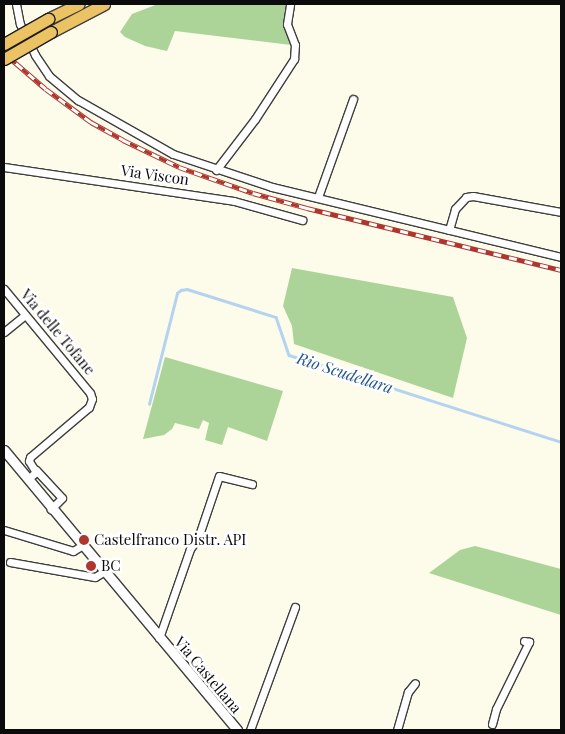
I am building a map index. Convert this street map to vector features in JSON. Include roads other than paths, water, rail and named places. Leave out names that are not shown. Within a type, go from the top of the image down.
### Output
[{"type":"highway","points":[[4,44],[79,4]]},
{"type":"highway","points":[[4,59],[104,4]]},
{"type":"street","name":"Via Viscon","points":[[16,4],[20,24],[35,55],[49,76],[65,91],[173,154],[216,170],[272,187],[561,257]]},
{"type":"street","points":[[216,170],[256,120],[294,59],[295,45],[287,24],[290,4]]},
{"type":"street","points":[[318,197],[353,99]]},
{"type":"street","name":"Via Viscon","points":[[4,167],[234,201],[302,220]]},
{"type":"street","points":[[449,230],[456,209],[466,197],[473,196],[561,212]]},
{"type":"street","name":"Via delle Tofane","points":[[4,289],[90,393],[92,399],[89,407],[30,457],[29,461],[36,470]]},
{"type":"street","points":[[4,332],[25,315]]},
{"type":"street","name":"Via Castellana","points":[[4,450],[237,730]]},
{"type":"street","points":[[28,479],[36,470],[62,498],[51,508]]},
{"type":"street","name":"Via Castellana","points":[[159,638],[190,549],[198,538],[219,476],[252,484]]},
{"type":"street","points":[[4,530],[73,551],[83,545]]},
{"type":"street","points":[[10,562],[95,577],[105,571]]},
{"type":"street","points":[[250,730],[295,607]]},
{"type":"street","points":[[493,725],[496,710],[529,642],[524,641]]},
{"type":"street","points":[[398,730],[408,692],[415,683]]},
{"type":"waterway","name":"Rio Scudellara","points":[[149,404],[177,293],[187,289],[276,317],[289,355],[561,442]]},
{"type":"railway","points":[[4,53],[46,89],[91,122],[179,167],[253,193],[307,208],[561,270]]},
{"type":"place","name":"Castelfranco Distr. API","points":[[84,540]]},
{"type":"place","name":"BC","points":[[91,566]]}]
